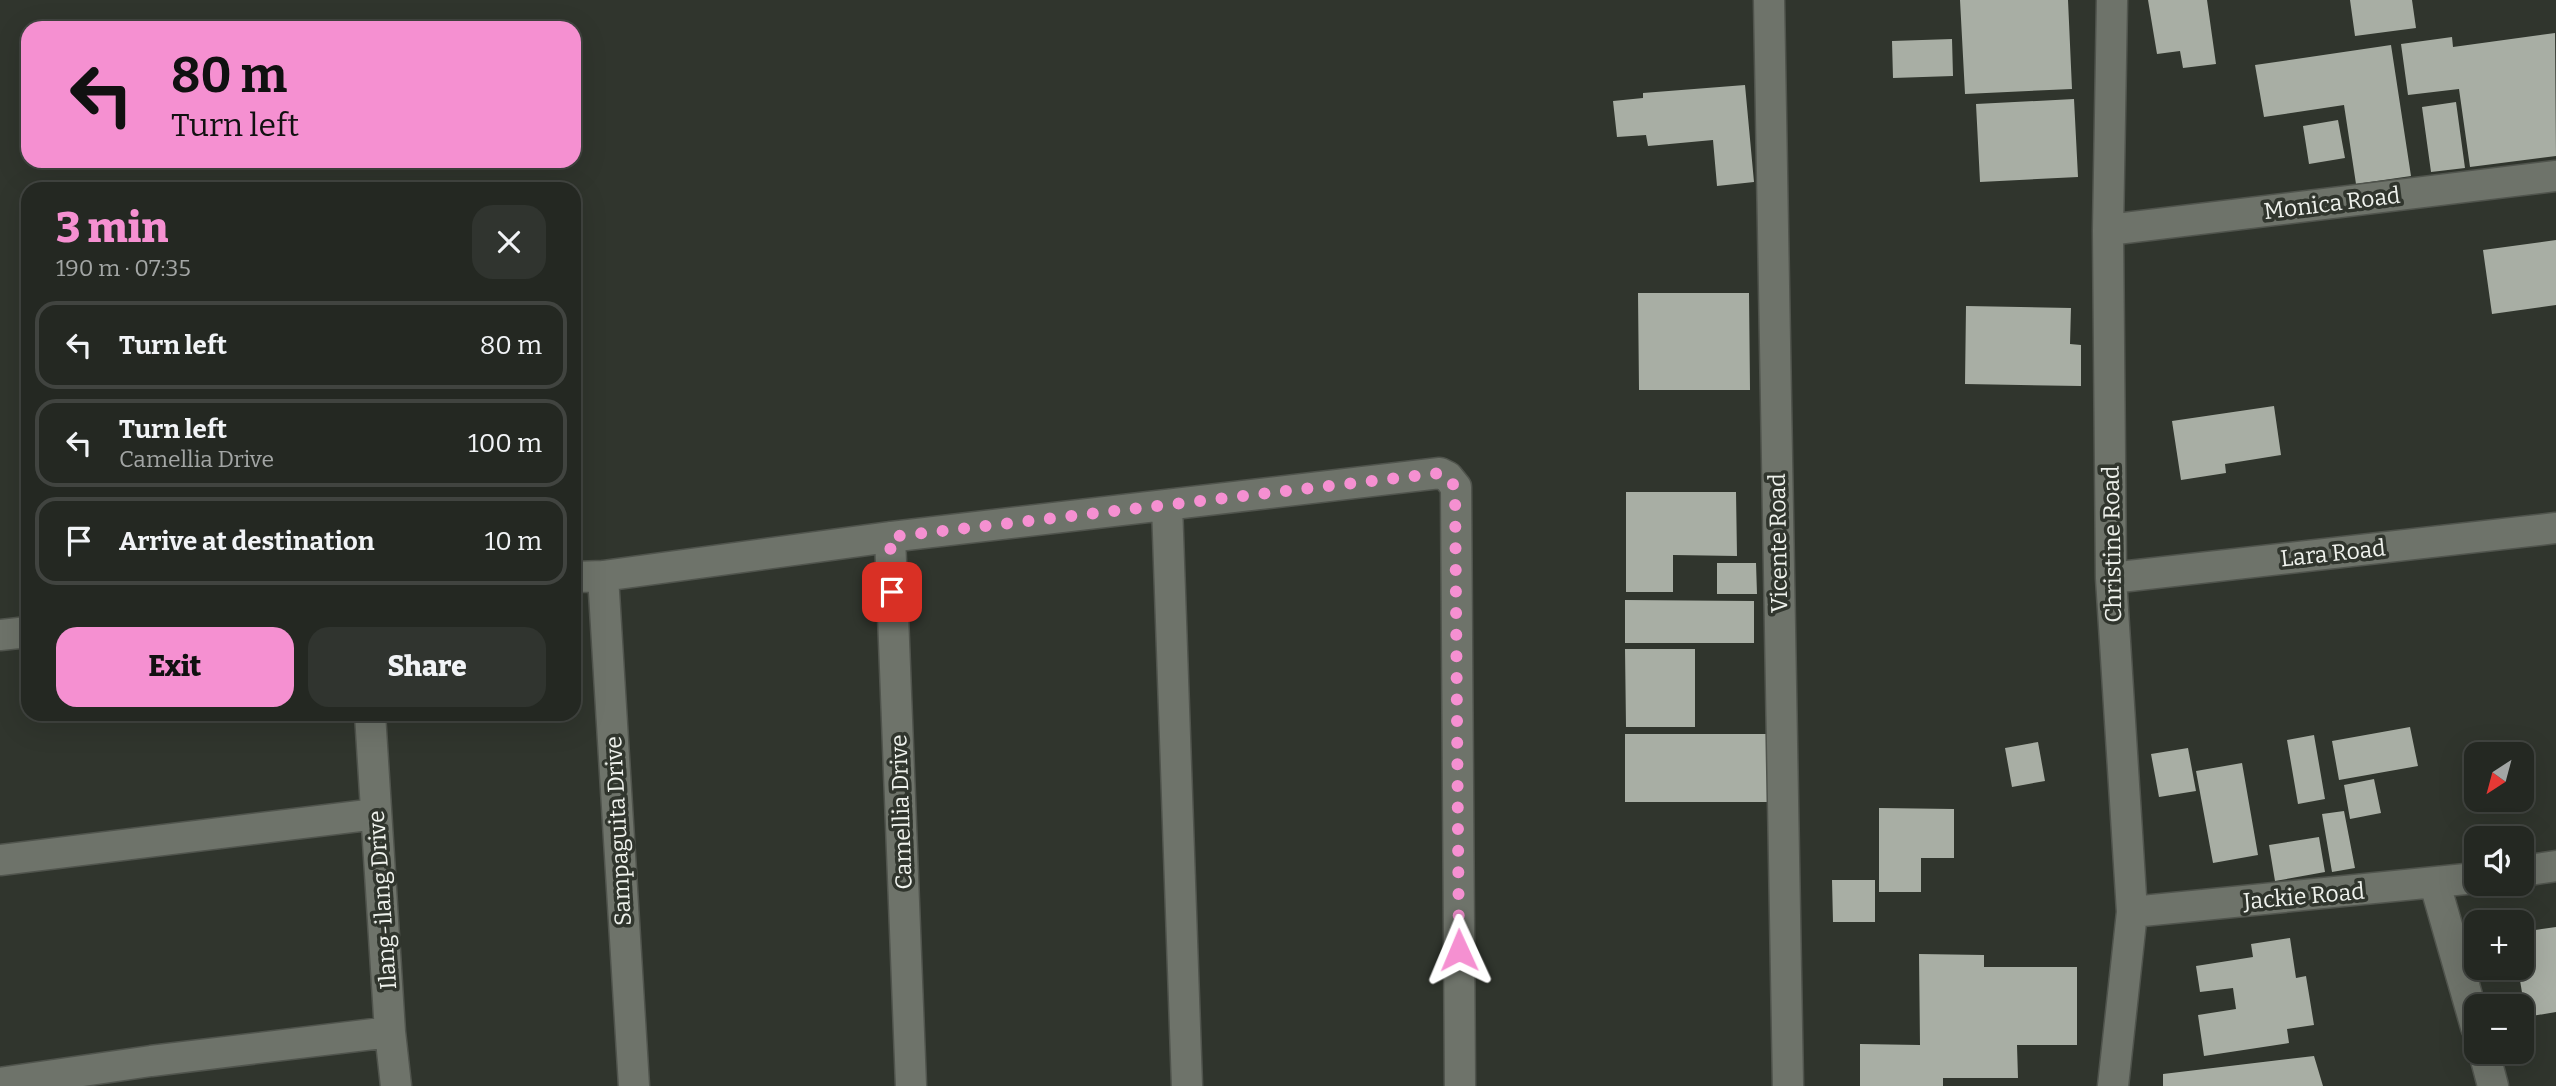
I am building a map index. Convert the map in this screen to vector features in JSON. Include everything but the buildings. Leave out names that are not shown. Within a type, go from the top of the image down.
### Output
[{"type":"street","name":"Vicente Road","points":[[1769,0],[1788,1086]]},
{"type":"street","name":"Christine Road","points":[[2112,0],[2108,230],[2110,578],[2132,912],[2113,1086]]},
{"type":"street","name":"Monica Road","points":[[2108,230],[2556,176]]},
{"type":"street","points":[[589,576],[890,537],[1440,473],[1448,477],[1455,487],[1460,1086]]},
{"type":"street","points":[[1167,505],[1187,1086]]},
{"type":"street","name":"Lara Road","points":[[2110,578],[2556,528]]},
{"type":"street","name":"Camellia Drive","points":[[890,537],[911,1086]]},
{"type":"street","name":"Sampaguita Drive","points":[[589,576],[634,1086]]},
{"type":"street","points":[[0,635],[21,633]]},
{"type":"street","name":"Ilang-ilang Drive","points":[[370,721],[390,1031],[396,1086]]},
{"type":"street","points":[[0,860],[376,814]]},
{"type":"street","points":[[2534,869],[2556,866]]},
{"type":"street","name":"Jackie Road","points":[[2132,912],[2464,880]]},
{"type":"street","points":[[2435,884],[2467,994]]},
{"type":"street","points":[[0,1083],[151,1074],[390,1031]]},
{"type":"street","points":[[2487,1064],[2493,1086]]},
{"type":"route","points":[[892,592],[890,537],[1440,473],[1448,477],[1455,487],[1459,950]]}]
